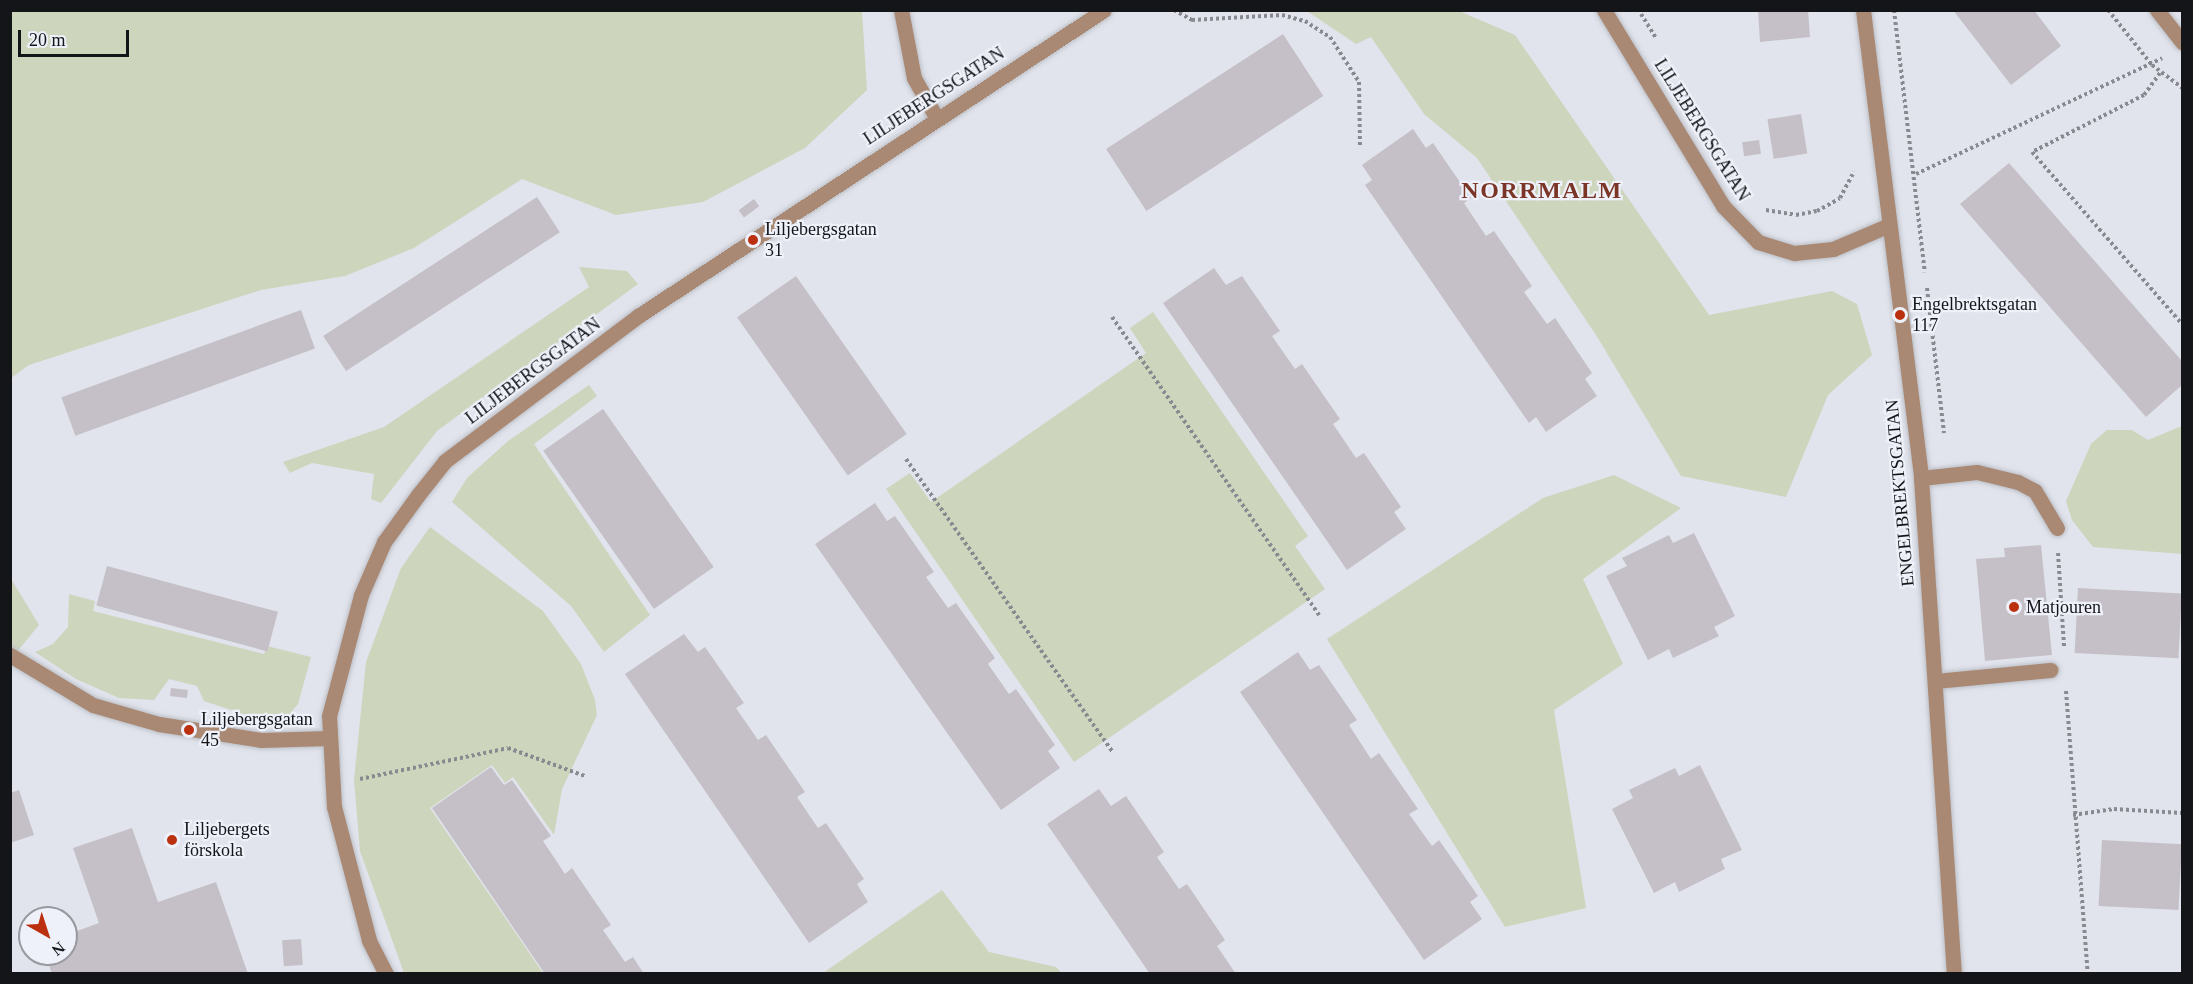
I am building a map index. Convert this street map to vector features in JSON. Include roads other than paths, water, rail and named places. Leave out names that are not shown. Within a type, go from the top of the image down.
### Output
[{"type":"street","points":[[902,10],[914,78],[936,117]]},
{"type":"street","name":"LILJEBERGSGATAN","points":[[386,974],[369,940],[332,780],[329,716],[361,595],[384,543],[445,461],[638,316],[936,117],[1104,10]]},
{"type":"street","name":"LILJEBERGSGATAN","points":[[1604,10],[1723,206],[1758,242],[1794,253],[1833,249],[1887,226]]},
{"type":"street","name":"ENGELBREKTSGATAN","points":[[1863,10],[1887,226],[1921,478],[1954,974]]},
{"type":"street","points":[[2157,10],[2182,42]]},
{"type":"street","points":[[1921,478],[1977,472],[2018,482],[2035,491],[2057,528]]},
{"type":"street","points":[[10,656],[93,705],[159,724],[261,740],[329,738]]},
{"type":"street","points":[[1935,681],[2050,670]]},
{"type":"place","name":"Liljebergsgatan 31","points":[[753,240]]},
{"type":"place","name":"Engelbrektsgatan 117","points":[[1900,315]]},
{"type":"place","name":"Matjouren","points":[[2014,607]]},
{"type":"place","name":"Liljebergsgatan 45","points":[[189,730]]},
{"type":"place","name":"Liljebergets förskola","points":[[172,840]]},
{"type":"district","name":"NORRMALM","points":[[1542,191]]}]
